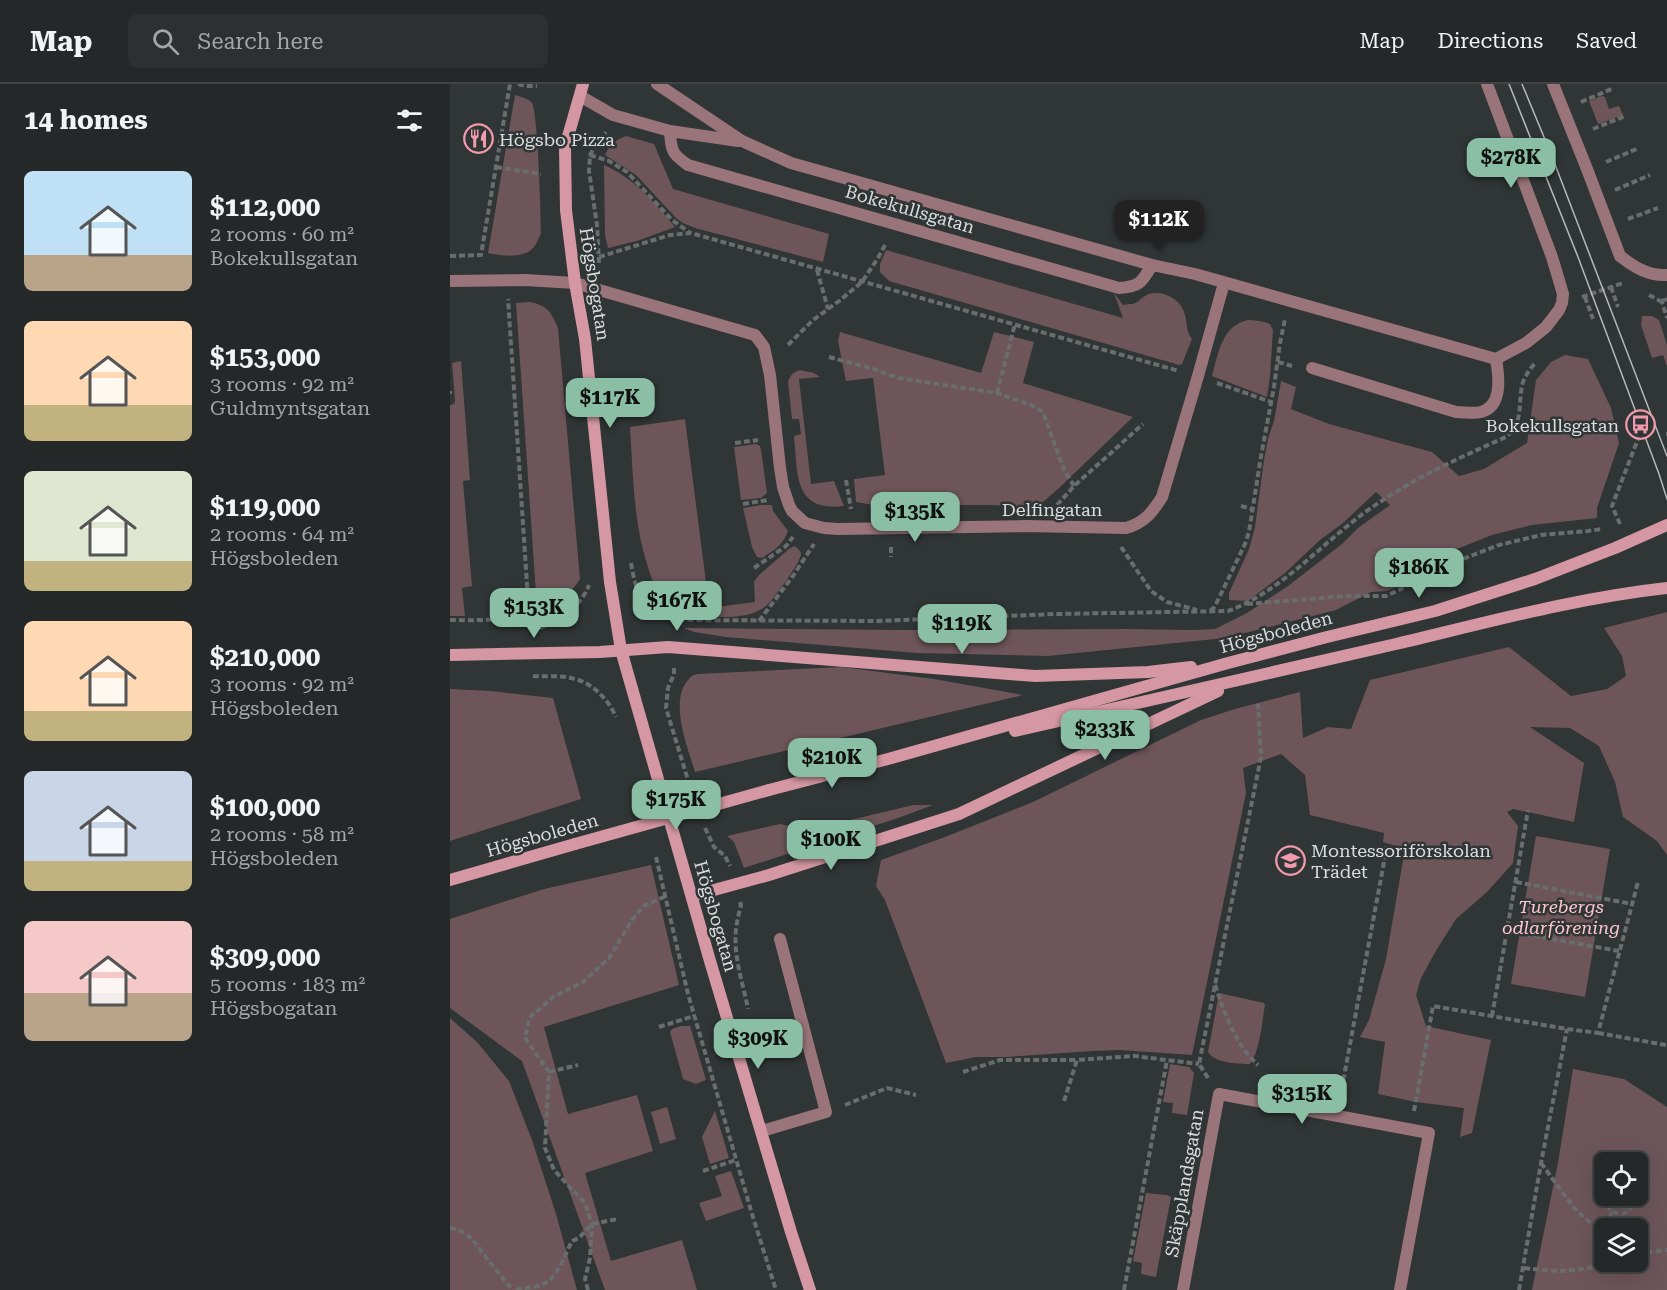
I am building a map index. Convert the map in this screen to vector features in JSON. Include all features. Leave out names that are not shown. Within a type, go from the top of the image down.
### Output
[{"type":"main road","name":"Högsbogatan","points":[[582,90],[565,147],[566,210],[585,339],[610,582],[621,650],[810,1290]]},
{"type":"main road","name":"Högsboleden","points":[[450,880],[1228,663],[1436,611],[1535,579],[1667,525]]},
{"type":"main road","name":"Högsboleden","points":[[888,759],[1543,610],[1665,588]]},
{"type":"main road","points":[[450,655],[600,652],[668,647],[1035,675],[1148,672],[1228,663]]},
{"type":"main road","points":[[692,896],[769,875],[959,814],[1238,681]]},
{"type":"street","name":"Bokekullsgatan","points":[[657,84],[742,141],[791,163],[1496,359]]},
{"type":"street","points":[[1312,368],[1456,412],[1481,412],[1491,407],[1497,397],[1499,372],[1496,359],[1526,343],[1546,327],[1559,310],[1563,294],[1552,257],[1487,84]]},
{"type":"street","points":[[1553,84],[1620,256],[1630,265],[1642,271],[1667,275]]},
{"type":"street","name":"Bokekullsgatan","points":[[582,90],[613,115],[670,131],[742,141]]},
{"type":"street","name":"Bokekullsgatan","points":[[670,131],[671,148],[677,158],[688,165],[1119,288],[1130,288],[1141,283],[1152,265]]},
{"type":"street","points":[[450,281],[575,283],[755,335],[764,347],[770,375],[783,487],[792,511],[805,523]]},
{"type":"street","name":"Delfingatan","points":[[805,523],[824,528],[854,529],[1108,526],[1126,528],[1136,525],[1155,509],[1162,497],[1224,283]]},
{"type":"street","points":[[762,1131],[826,1112],[780,939]]},
{"type":"street","name":"Skäpplandsgatan","points":[[1183,1290],[1219,1095],[1411,1130]]},
{"type":"street","points":[[1400,1290],[1429,1133],[1411,1130]]},
{"type":"path","points":[[450,256],[481,255],[510,84]]},
{"type":"path","points":[[518,84],[537,86]]},
{"type":"path","points":[[1581,102],[1614,88]]},
{"type":"path","points":[[1592,130],[1625,116]]},
{"type":"path","points":[[599,263],[597,225],[589,171],[590,155],[609,128]]},
{"type":"path","points":[[1605,162],[1639,148]]},
{"type":"path","points":[[590,155],[609,161],[627,172],[672,220],[691,233],[1198,376],[1271,402]]},
{"type":"path","points":[[496,167],[541,174]]},
{"type":"path","points":[[1615,190],[1650,175]]},
{"type":"path","points":[[1626,220],[1658,208]]},
{"type":"path","points":[[788,345],[813,320],[862,282],[878,258],[895,223]]},
{"type":"path","points":[[599,257],[670,235],[691,233]]},
{"type":"path","points":[[817,269],[828,309]]},
{"type":"path","points":[[450,620],[511,618],[525,608],[528,598],[507,281]]},
{"type":"path","points":[[1575,300],[1623,283],[1632,287]]},
{"type":"path","points":[[1611,287],[1618,307]]},
{"type":"path","points":[[1641,292],[1665,301]]},
{"type":"path","points":[[1667,294],[1665,301],[1667,318]]},
{"type":"path","points":[[1584,297],[1593,319]]},
{"type":"path","points":[[1108,526],[1151,591],[1167,602],[1208,611],[1213,609],[1249,532],[1280,343],[1290,301]]},
{"type":"path","points":[[997,393],[1015,324]]},
{"type":"path","points":[[829,357],[898,378],[997,393],[1043,412],[1064,470],[1074,486],[1143,424]]},
{"type":"path","points":[[630,556],[634,581],[644,603],[664,618],[677,620],[878,621],[1228,611],[1247,604],[1281,581],[1379,502],[1438,468],[1514,430],[1528,370],[1540,358]]},
{"type":"path","points":[[1247,604],[1347,596],[1386,596],[1463,558],[1499,545],[1541,535],[1588,531],[1621,525],[1612,506],[1638,439]]},
{"type":"path","points":[[1251,466],[1259,467]]},
{"type":"path","points":[[846,480],[854,529]]},
{"type":"path","points":[[1241,506],[1252,509]]},
{"type":"path","points":[[754,568],[786,546],[805,523]]},
{"type":"path","points":[[759,621],[793,576],[824,528]]},
{"type":"path","points":[[525,634],[557,621],[585,596],[590,584]]},
{"type":"path","points":[[533,654],[533,676],[572,678],[588,684],[607,700],[616,715],[619,726]]},
{"type":"path","points":[[674,674],[668,688],[666,708],[694,798]]},
{"type":"path","points":[[1219,1095],[1199,1064],[1261,757],[1258,704]]},
{"type":"path","points":[[1492,1017],[1528,810]]},
{"type":"path","points":[[702,820],[710,841],[730,864],[736,884],[741,905],[736,928],[736,956],[749,1013]]},
{"type":"path","points":[[1336,1116],[1387,846]]},
{"type":"path","points":[[655,850],[694,1016],[776,1290]]},
{"type":"path","points":[[1516,882],[1632,904]]},
{"type":"path","points":[[1598,1033],[1638,882]]},
{"type":"path","points":[[588,1290],[585,1279],[590,1258],[592,1224],[585,1203],[554,1170],[545,1148],[549,1072],[525,1038],[529,1018],[553,997],[583,982],[609,958],[632,920],[644,906],[666,896]]},
{"type":"path","points":[[1507,931],[1620,951]]},
{"type":"path","points":[[1215,983],[1224,1012],[1238,1043],[1258,1065]]},
{"type":"path","points":[[1411,1130],[1433,1006],[1666,1045]]},
{"type":"path","points":[[659,1027],[694,1016]]},
{"type":"path","points":[[1519,1290],[1541,1163],[1568,1029]]},
{"type":"path","points":[[963,1072],[1000,1060],[1077,1060],[1134,1056],[1199,1064]]},
{"type":"path","points":[[1064,1101],[1077,1060]]},
{"type":"path","points":[[1124,1290],[1167,1060]]},
{"type":"path","points":[[549,1072],[578,1065]]},
{"type":"path","points":[[826,1112],[886,1088],[916,1095]]},
{"type":"path","points":[[704,1171],[736,1160]]},
{"type":"path","points":[[1541,1163],[1574,1208],[1594,1226]]},
{"type":"path","points":[[1607,1206],[1613,1212],[1622,1214],[1630,1210],[1632,1206]]},
{"type":"path","points":[[1607,1218],[1613,1212]]},
{"type":"path","points":[[450,1228],[458,1229],[477,1243],[486,1258],[514,1290],[540,1286],[553,1278],[572,1241],[579,1238],[592,1224],[618,1219]]},
{"type":"path","points":[[1648,1253],[1667,1250]]},
{"type":"path","points":[[1524,1268],[1569,1272],[1594,1267]]},
{"type":"green space","points":[[515,95],[530,101],[534,111],[539,166],[541,234],[530,251],[506,256],[488,253]]},
{"type":"green space","points":[[1605,97],[1609,109],[1619,106],[1623,115],[1598,124],[1589,101]]},
{"type":"green space","points":[[626,136],[654,144],[673,189],[829,234],[823,262],[683,223],[636,175],[605,155],[614,143]]},
{"type":"green space","points":[[604,165],[634,184],[652,200],[675,227],[637,241],[608,248],[605,235]]},
{"type":"green space","points":[[886,250],[1123,318],[1114,293],[1123,305],[1133,304],[1149,294],[1160,293],[1175,300],[1182,307],[1192,339],[1182,364],[1179,365],[889,281],[880,272],[880,264]]},
{"type":"green space","points":[[530,302],[548,311],[558,328],[580,579],[562,598],[537,608],[516,303]]},
{"type":"green space","points":[[1642,316],[1652,316],[1659,320],[1667,345],[1667,366],[1663,355],[1652,358],[1641,325]]},
{"type":"green space","points":[[1248,320],[1270,324],[1273,330],[1267,397],[1212,376],[1219,350],[1227,334],[1239,323]]},
{"type":"green space","points":[[840,332],[981,373],[994,332],[1034,342],[1023,383],[1133,417],[1037,507],[873,505],[856,502],[854,479],[885,475],[873,378],[846,381],[838,341]]},
{"type":"green space","points":[[1565,355],[1588,359],[1611,408],[1619,443],[1597,508],[1597,518],[1532,525],[1492,535],[1442,555],[1402,585],[1387,591],[1371,592],[1336,610],[1225,638],[1048,656],[917,653],[726,637],[694,632],[684,628],[1215,629],[1247,613],[1288,586],[1342,544],[1358,528],[1390,505],[1376,492],[1285,573],[1248,601],[1229,600],[1229,593],[1249,549],[1255,527],[1264,460],[1281,381],[1296,387],[1291,409],[1329,424],[1432,452],[1459,476],[1484,469],[1527,443],[1536,380],[1551,362]]},
{"type":"green space","points":[[461,361],[470,480],[463,481],[472,586],[462,588],[465,616],[450,616],[450,405],[455,401],[452,363]]},
{"type":"green space","points":[[800,370],[820,377],[799,379],[811,484],[834,481],[844,506],[815,503],[801,488],[794,436],[801,434],[799,419],[792,419],[788,382],[792,374]]},
{"type":"green space","points":[[685,419],[706,582],[696,583],[700,609],[755,602],[754,582],[759,575],[790,548],[795,546],[801,553],[792,572],[775,596],[766,606],[754,613],[716,617],[682,609],[665,598],[658,590],[651,575],[642,547],[636,513],[630,427]]},
{"type":"green space","points":[[756,444],[761,450],[767,493],[761,498],[741,500],[734,447]]},
{"type":"green space","points":[[772,505],[773,511],[788,531],[778,547],[762,558],[757,557],[752,547],[743,508]]},
{"type":"green space","points":[[1667,612],[1667,855],[1657,841],[1623,817],[1615,782],[1599,746],[1570,728],[1530,727],[1584,763],[1574,822],[1513,809],[1507,812],[1518,826],[1513,863],[1487,892],[1456,919],[1421,978],[1416,995],[1426,1026],[1491,1040],[1472,1133],[1460,1137],[1464,1108],[1378,1094],[1385,1042],[1360,1037],[1369,1020],[1386,959],[1405,849],[1383,842],[1384,833],[1310,815],[1305,775],[1281,754],[1243,768],[1246,793],[1192,1055],[1120,1050],[976,1057],[946,1063],[885,900],[876,886],[881,860],[1033,802],[1201,720],[1300,692],[1303,738],[1328,727],[1351,729],[1370,680],[1509,647],[1571,696],[1607,689],[1626,676],[1622,656],[1604,628]]},
{"type":"green space","points":[[842,667],[934,679],[1023,695],[695,772],[684,738],[680,711],[683,688],[692,676]]},
{"type":"green space","points":[[450,689],[553,698],[581,799],[450,841]]},
{"type":"green space","points":[[913,805],[933,805],[744,868],[734,842],[727,836],[780,824],[803,829]]},
{"type":"green space","name":"Turebergs odlarförening","points":[[1536,836],[1610,849],[1585,997],[1511,984]]},
{"type":"green space","points":[[651,865],[679,985],[544,1027],[568,1114],[637,1095],[653,1151],[585,1173],[611,1261],[682,1240],[697,1290],[605,1290],[522,1061],[450,1008],[450,919],[544,889]]},
{"type":"green space","points":[[1219,993],[1265,1005],[1258,1044],[1250,1064],[1221,1061],[1208,1052]]},
{"type":"green space","points":[[450,1018],[477,1042],[509,1081],[532,1140],[577,1290],[450,1290]]},
{"type":"green space","points":[[681,1026],[690,1026],[706,1080],[696,1084],[683,1079],[670,1032]]},
{"type":"green space","points":[[1170,1064],[1189,1067],[1194,1073],[1187,1115],[1172,1113],[1173,1103],[1163,1102]]},
{"type":"green space","points":[[1573,1069],[1624,1079],[1667,1107],[1667,1290],[1532,1290],[1558,1163]]},
{"type":"green space","points":[[667,1107],[676,1139],[660,1144],[651,1112]]},
{"type":"green space","points":[[715,1111],[729,1158],[710,1164],[702,1137]]},
{"type":"green space","points":[[731,1171],[744,1208],[706,1221],[699,1203],[722,1196],[715,1176]]},
{"type":"green space","points":[[1146,1193],[1171,1197],[1156,1277],[1141,1274],[1142,1263],[1133,1261]]},
{"type":"tram line","points":[[1509,84],[1578,257],[1667,499]]},
{"type":"tram line","points":[[1522,84],[1667,456]]},
{"type":"place","name":"Högsbo Pizza","points":[[478,139]]},
{"type":"place","name":"Bokekullsgatan","points":[[1640,425]]},
{"type":"place","name":"Montessoriförskolan Trädet","points":[[1290,860]]}]
